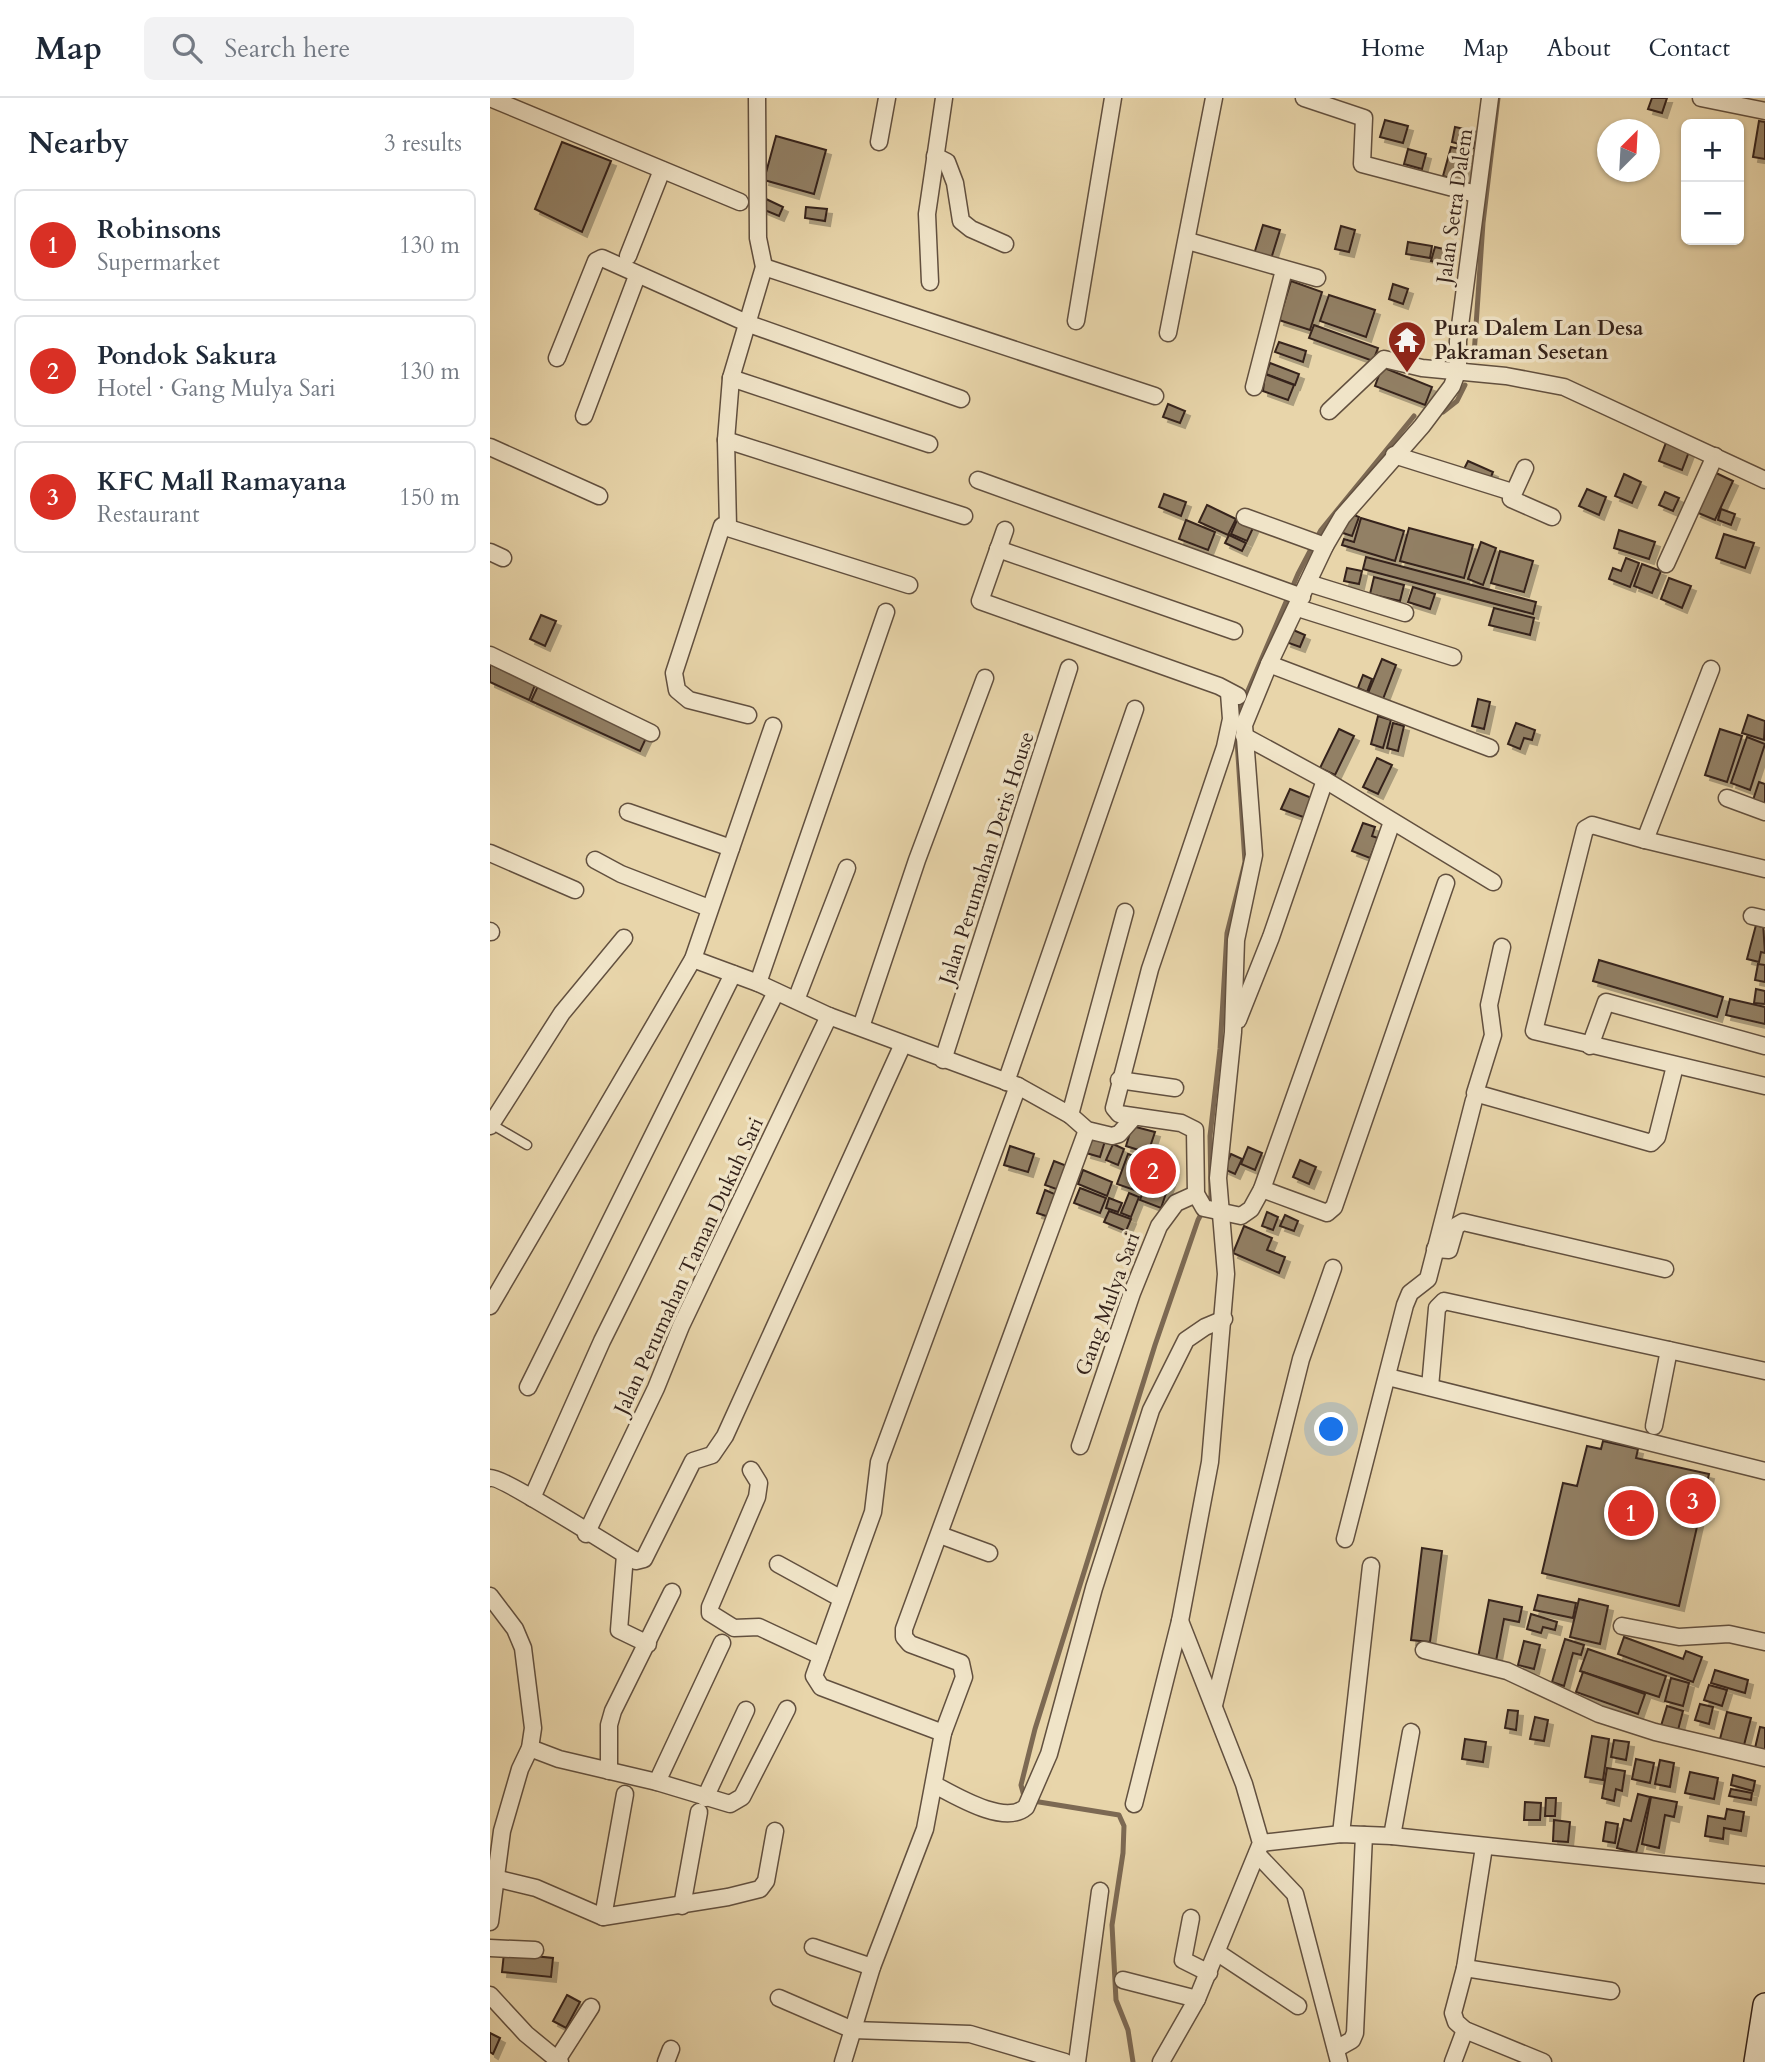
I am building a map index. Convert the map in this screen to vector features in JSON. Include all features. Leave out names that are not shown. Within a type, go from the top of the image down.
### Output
[{"type":"main road","points":[[1756,2062],[1764,2020]]},
{"type":"street","points":[[490,98],[740,202]]},
{"type":"street","points":[[728,526],[726,440],[731,377],[764,267],[758,237],[757,98]]},
{"type":"street","points":[[879,142],[887,98]]},
{"type":"street","points":[[930,282],[927,214],[944,98]]},
{"type":"street","points":[[1076,321],[1113,98]]},
{"type":"street","points":[[1168,332],[1214,98]]},
{"type":"street","points":[[1304,98],[1364,118],[1363,164],[1476,194]]},
{"type":"street","name":"Jalan Setra Dalem","points":[[1458,370],[1458,341],[1490,98]]},
{"type":"street","points":[[1701,98],[1765,111]]},
{"type":"street","points":[[934,156],[945,160],[955,183],[961,221],[971,229],[1005,244]]},
{"type":"street","points":[[628,256],[662,170]]},
{"type":"street","points":[[1188,241],[1317,278]]},
{"type":"street","points":[[557,358],[597,259],[602,258],[749,324],[961,400]]},
{"type":"street","points":[[764,267],[1155,396]]},
{"type":"street","points":[[1254,387],[1284,270]]},
{"type":"street","points":[[584,416],[637,276]]},
{"type":"street","points":[[1329,411],[1384,359],[1425,369],[1458,370],[1564,387],[1765,480]]},
{"type":"street","points":[[1209,1206],[1218,1178],[1233,1032],[1236,940],[1254,855],[1244,725],[1318,544],[1422,426],[1452,386],[1458,370]]},
{"type":"street","points":[[731,377],[929,444]]},
{"type":"street","points":[[726,440],[964,516]]},
{"type":"street","points":[[490,447],[599,496]]},
{"type":"street","points":[[1394,455],[1512,492]]},
{"type":"street","points":[[1666,564],[1715,456]]},
{"type":"street","points":[[1525,468],[1512,492],[1515,502],[1552,517]]},
{"type":"street","points":[[978,480],[1298,595],[1453,657]]},
{"type":"street","points":[[1245,517],[1318,544]]},
{"type":"street","points":[[748,715],[689,700],[677,690],[674,673],[722,526],[909,585]]},
{"type":"street","points":[[1005,530],[979,596],[984,603],[1219,686],[1252,702]]},
{"type":"street","points":[[998,548],[1234,631]]},
{"type":"street","points":[[1298,595],[1405,613]]},
{"type":"street","points":[[758,983],[886,612]]},
{"type":"street","points":[[490,654],[651,733]]},
{"type":"street","points":[[1269,664],[1490,748]]},
{"type":"street","name":"Jalan Perumahan Deris House","points":[[943,1060],[1069,668]]},
{"type":"street","points":[[1646,840],[1711,669]]},
{"type":"street","points":[[861,1027],[917,860],[985,678]]},
{"type":"street","points":[[1134,1804],[1180,1621],[1210,1462],[1226,1274],[1209,1206],[1195,1130],[1181,1122],[1115,1112],[1119,1080],[1154,955],[1225,747],[1231,719],[1232,693]]},
{"type":"street","points":[[943,1733],[821,1687],[814,1676],[873,1512],[879,1462],[1012,1084],[1135,709]]},
{"type":"street","points":[[490,1306],[693,960],[773,726]]},
{"type":"street","points":[[1244,736],[1325,780],[1493,882]]},
{"type":"street","points":[[1233,1032],[1271,937],[1325,780]]},
{"type":"street","points":[[1727,798],[1765,812]]},
{"type":"street","points":[[628,812],[731,848]]},
{"type":"street","points":[[1392,822],[1262,1189],[1327,1213],[1334,1207],[1446,883]]},
{"type":"street","points":[[1765,869],[1592,825],[1584,831],[1534,1028],[1537,1033],[1765,1086]]},
{"type":"street","points":[[490,853],[575,890]]},
{"type":"street","points":[[595,860],[621,874],[709,908]]},
{"type":"street","points":[[796,1000],[847,868]]},
{"type":"street","points":[[1070,1115],[1125,912]]},
{"type":"street","points":[[491,1125],[562,1013],[624,939]]},
{"type":"street","points":[[1502,947],[1489,1005],[1493,1035],[1475,1093],[1651,1143],[1657,1137],[1675,1066]]},
{"type":"street","points":[[693,960],[758,983],[829,1016],[1012,1084],[1070,1115],[1087,1130],[1112,1136],[1119,1134],[1134,1117]]},
{"type":"street","points":[[528,1387],[733,974]]},
{"type":"street","name":"Jalan Perumahan Taman Dukuh Sari","points":[[532,1498],[602,1341],[776,992]]},
{"type":"street","points":[[1590,1046],[1606,1002],[1765,1046]]},
{"type":"street","name":"Jalan Perumahan Taman Dukuh Sari","points":[[586,1534],[656,1388],[681,1325],[829,1016]]},
{"type":"street","points":[[490,1478],[498,1477],[586,1534],[636,1561],[644,1559],[693,1461],[718,1449],[903,1044]]},
{"type":"street","points":[[1119,1080],[1175,1088]]},
{"type":"street","points":[[1345,1538],[1405,1305],[1410,1293],[1428,1279],[1474,1100]]},
{"type":"street","points":[[843,2062],[872,1967],[925,1829],[943,1733],[964,1677],[964,1667],[954,1659],[910,1644],[904,1637],[915,1596],[940,1535],[1087,1130]]},
{"type":"street","name":"Gang Mulya Sari","points":[[1080,1446],[1132,1293],[1165,1213],[1176,1203],[1209,1206],[1236,1216],[1246,1214],[1262,1189]]},
{"type":"street","points":[[1435,1249],[1449,1250],[1456,1226],[1463,1222],[1665,1269]]},
{"type":"street","points":[[1214,1705],[1301,1359],[1333,1268]]},
{"type":"street","points":[[1430,1387],[1437,1308],[1444,1301],[1765,1371]]},
{"type":"street","points":[[935,1785],[988,1810],[1009,1814],[1021,1812],[1032,1797],[1049,1754],[1094,1588],[1151,1410],[1186,1340],[1224,1319]]},
{"type":"street","points":[[1654,1426],[1670,1350]]},
{"type":"street","points":[[1388,1377],[1614,1437],[1765,1471]]},
{"type":"street","points":[[751,1470],[759,1483],[757,1497],[713,1599],[710,1613],[734,1628],[758,1627],[821,1656]]},
{"type":"street","points":[[940,1535],[989,1553]]},
{"type":"street","points":[[625,1555],[619,1630],[648,1644]]},
{"type":"street","points":[[778,1564],[840,1598]]},
{"type":"street","points":[[1341,1834],[1371,1566]]},
{"type":"street","points":[[609,1771],[609,1725],[613,1711],[672,1592]]},
{"type":"street","points":[[490,1596],[515,1629],[523,1648],[533,1728],[530,1748],[511,1796],[495,1878],[490,1922]]},
{"type":"street","points":[[1180,1621],[1244,1784],[1259,1848],[1295,1894],[1338,2055]]},
{"type":"street","points":[[1622,1626],[1679,1637],[1729,1634],[1765,1642]]},
{"type":"street","points":[[657,1782],[722,1643]]},
{"type":"street","points":[[1424,1650],[1507,1671],[1599,1714],[1655,1732],[1765,1758]]},
{"type":"street","points":[[530,1748],[559,1759],[657,1782],[702,1805],[725,1805],[742,1797],[787,1709]]},
{"type":"street","points":[[682,1906],[702,1805],[746,1710]]},
{"type":"street","points":[[1392,1836],[1411,1732]]},
{"type":"street","points":[[603,1917],[625,1794]]},
{"type":"street","points":[[495,1878],[536,1888],[603,1917],[682,1906],[760,1889],[766,1881],[775,1831]]},
{"type":"street","points":[[1259,1848],[1341,1834],[1392,1836],[1765,1875]]},
{"type":"street","points":[[1338,2055],[1355,2033],[1363,1835]]},
{"type":"street","points":[[1484,1847],[1465,1968],[1453,2013],[1456,2022],[1465,2030],[1543,2062]]},
{"type":"street","points":[[1161,2062],[1209,1973],[1259,1848]]},
{"type":"street","points":[[1077,2062],[1100,1891]]},
{"type":"street","points":[[1191,1918],[1183,1960],[1188,1965],[1209,1973]]},
{"type":"street","points":[[813,1947],[872,1967]]},
{"type":"street","points":[[490,1948],[535,1950]]},
{"type":"street","points":[[1218,1953],[1298,2006]]},
{"type":"street","points":[[1465,1968],[1611,1991]]},
{"type":"street","points":[[1123,1980],[1197,1999]]},
{"type":"street","points":[[490,1994],[526,2034],[559,2061],[591,2007]]},
{"type":"street","points":[[779,1998],[853,2030],[970,2034],[1065,2062]]},
{"type":"street","points":[[1453,2062],[1465,2030]]},
{"type":"lane","points":[[491,1125],[527,1145]]},
{"type":"building","points":[[1652,98],[1667,98],[1662,113],[1648,109]]},
{"type":"building","points":[[1385,120],[1408,126],[1403,143],[1380,137]]},
{"type":"building","points":[[1759,121],[1765,122],[1765,159],[1753,157]]},
{"type":"building","points":[[1455,127],[1478,132],[1474,148],[1452,142]]},
{"type":"building","points":[[776,136],[826,150],[814,194],[764,180]]},
{"type":"building","points":[[562,142],[611,161],[582,232],[535,209]]},
{"type":"building","points":[[1451,147],[1471,152],[1463,182],[1443,176]]},
{"type":"building","points":[[1408,149],[1426,154],[1422,169],[1404,164]]},
{"type":"building","points":[[766,199],[783,207],[779,216],[762,209]]},
{"type":"building","points":[[806,207],[827,209],[825,221],[805,218]]},
{"type":"building","points":[[1263,225],[1280,230],[1271,259],[1254,254]]},
{"type":"building","points":[[1341,226],[1355,230],[1349,252],[1335,249]]},
{"type":"building","points":[[1408,242],[1432,246],[1430,258],[1406,254]]},
{"type":"building","points":[[1435,247],[1448,250],[1444,264],[1431,261]]},
{"type":"building","points":[[1291,281],[1322,292],[1310,330],[1279,320]]},
{"type":"building","points":[[1393,284],[1408,289],[1403,304],[1389,299]]},
{"type":"building","points":[[1329,295],[1375,310],[1366,337],[1320,321]]},
{"type":"building","points":[[1314,325],[1378,348],[1373,361],[1309,338]]},
{"type":"building","points":[[1279,342],[1306,351],[1303,362],[1275,352]]},
{"type":"building","points":[[1270,363],[1299,374],[1295,385],[1266,374]]},
{"type":"building","points":[[1382,367],[1432,387],[1425,405],[1375,386]]},
{"type":"building","points":[[1265,374],[1294,385],[1288,400],[1263,391]]},
{"type":"building","points":[[1168,404],[1185,411],[1180,423],[1163,417]]},
{"type":"building","points":[[1667,440],[1690,449],[1682,470],[1659,461]]},
{"type":"building","points":[[1468,461],[1493,472],[1488,484],[1462,473]]},
{"type":"building","points":[[1714,472],[1733,481],[1715,520],[1696,512]]},
{"type":"building","points":[[1624,474],[1641,482],[1632,503],[1615,496]]},
{"type":"building","points":[[1587,489],[1606,497],[1599,515],[1579,506]]},
{"type":"building","points":[[1665,492],[1679,498],[1673,511],[1659,505]]},
{"type":"building","points":[[1164,494],[1186,502],[1181,516],[1159,507]]},
{"type":"building","points":[[1207,505],[1236,519],[1228,535],[1199,522]]},
{"type":"building","points":[[1721,509],[1735,514],[1731,525],[1718,520]]},
{"type":"building","points":[[1347,512],[1359,517],[1352,536],[1340,532]]},
{"type":"building","points":[[1361,518],[1404,531],[1395,561],[1342,545],[1344,539],[1354,542]]},
{"type":"building","points":[[1186,520],[1215,532],[1208,550],[1179,539]]},
{"type":"building","points":[[1237,520],[1253,528],[1247,541],[1231,534]]},
{"type":"building","points":[[1409,528],[1473,545],[1464,578],[1400,561]]},
{"type":"building","points":[[1619,530],[1655,542],[1649,559],[1614,548]]},
{"type":"building","points":[[1724,534],[1754,543],[1745,568],[1716,558]]},
{"type":"building","points":[[1229,535],[1246,543],[1242,551],[1225,543]]},
{"type":"building","points":[[1481,542],[1496,548],[1483,585],[1468,579]]},
{"type":"building","points":[[1500,551],[1533,561],[1524,592],[1491,583]]},
{"type":"building","points":[[1366,557],[1536,602],[1533,614],[1363,569]]},
{"type":"building","points":[[1626,558],[1639,563],[1630,587],[1609,579],[1613,568],[1621,571]]},
{"type":"building","points":[[1642,564],[1661,571],[1652,593],[1634,586]]},
{"type":"building","points":[[1347,568],[1362,571],[1359,584],[1344,581]]},
{"type":"building","points":[[1374,577],[1404,585],[1400,601],[1370,594]]},
{"type":"building","points":[[1669,578],[1691,586],[1682,608],[1661,599]]},
{"type":"building","points":[[1413,587],[1435,594],[1430,609],[1408,602]]},
{"type":"building","points":[[1494,608],[1534,618],[1530,635],[1489,625]]},
{"type":"building","points":[[541,615],[556,621],[545,646],[530,639]]},
{"type":"building","points":[[1291,629],[1305,635],[1300,647],[1286,642]]},
{"type":"building","points":[[1382,659],[1396,665],[1383,699],[1368,693]]},
{"type":"building","points":[[490,664],[535,685],[529,700],[490,682]]},
{"type":"building","points":[[1363,675],[1372,679],[1367,692],[1358,688]]},
{"type":"building","points":[[538,686],[647,736],[640,751],[531,701]]},
{"type":"building","points":[[1478,699],[1490,702],[1484,729],[1472,726]]},
{"type":"building","points":[[1748,715],[1765,721],[1764,740],[1742,733]]},
{"type":"building","points":[[1378,716],[1391,720],[1383,748],[1371,744]]},
{"type":"building","points":[[1393,723],[1404,726],[1398,751],[1387,748]]},
{"type":"building","points":[[1516,723],[1535,730],[1532,740],[1524,738],[1520,749],[1508,744]]},
{"type":"building","points":[[1339,729],[1354,736],[1335,775],[1320,768]]},
{"type":"building","points":[[1720,729],[1742,736],[1727,782],[1705,775]]},
{"type":"building","points":[[1747,737],[1765,744],[1750,790],[1731,783]]},
{"type":"building","points":[[1377,758],[1392,765],[1378,794],[1363,787]]},
{"type":"building","points":[[1759,782],[1765,784],[1765,807],[1752,803]]},
{"type":"building","points":[[1290,789],[1314,799],[1306,818],[1281,809]]},
{"type":"building","points":[[1363,823],[1375,827],[1372,836],[1378,838],[1370,858],[1352,851]]},
{"type":"building","points":[[1763,923],[1765,953],[1761,952],[1759,962],[1747,959],[1756,925],[1762,927]]},
{"type":"building","points":[[1599,960],[1723,997],[1717,1017],[1593,981]]},
{"type":"building","points":[[1758,964],[1765,965],[1765,982],[1755,980]]},
{"type":"building","points":[[1756,989],[1765,991],[1765,1004],[1754,1003]]},
{"type":"building","points":[[1730,999],[1765,1007],[1765,1024],[1726,1015]]},
{"type":"building","points":[[1132,1126],[1155,1132],[1148,1153],[1126,1146]]},
{"type":"building","points":[[1091,1136],[1105,1141],[1100,1157],[1086,1153]]},
{"type":"building","points":[[1113,1144],[1124,1149],[1118,1165],[1106,1160]]},
{"type":"building","points":[[1010,1146],[1034,1154],[1028,1172],[1004,1165]]},
{"type":"building","points":[[1248,1147],[1262,1153],[1255,1170],[1241,1164]]},
{"type":"building","points":[[1128,1154],[1148,1161],[1137,1191],[1117,1184]]},
{"type":"building","points":[[1231,1154],[1242,1159],[1235,1174],[1224,1169]]},
{"type":"building","points":[[1300,1160],[1316,1167],[1309,1184],[1293,1177]]},
{"type":"building","points":[[1054,1161],[1067,1166],[1059,1190],[1045,1185]]},
{"type":"building","points":[[1153,1163],[1174,1170],[1161,1208],[1140,1200]]},
{"type":"building","points":[[1083,1170],[1112,1182],[1107,1196],[1078,1184]]},
{"type":"building","points":[[1080,1188],[1106,1198],[1100,1213],[1074,1203]]},
{"type":"building","points":[[1045,1190],[1057,1195],[1049,1217],[1037,1213]]},
{"type":"building","points":[[1129,1193],[1139,1197],[1131,1217],[1121,1213]]},
{"type":"building","points":[[1109,1198],[1122,1203],[1118,1212],[1106,1208]]},
{"type":"building","points":[[1109,1211],[1131,1219],[1126,1231],[1104,1222]]},
{"type":"building","points":[[1267,1212],[1278,1217],[1273,1230],[1262,1226]]},
{"type":"building","points":[[1285,1215],[1298,1221],[1294,1231],[1280,1226]]},
{"type":"building","points":[[1244,1226],[1272,1238],[1267,1250],[1285,1257],[1279,1273],[1233,1253]]},
{"type":"building","points":[[1603,1441],[1638,1449],[1636,1458],[1709,1474],[1679,1606],[1542,1573],[1563,1483],[1577,1486],[1587,1446],[1601,1449]]},
{"type":"building","points":[[1422,1548],[1442,1551],[1430,1642],[1411,1640]]},
{"type":"building","points":[[1538,1595],[1576,1603],[1573,1618],[1534,1610]]},
{"type":"building","points":[[1579,1599],[1608,1606],[1600,1644],[1570,1637]]},
{"type":"building","points":[[1489,1600],[1522,1607],[1519,1622],[1504,1619],[1496,1661],[1478,1658]]},
{"type":"building","points":[[1531,1614],[1557,1622],[1555,1630],[1543,1627],[1541,1633],[1527,1629]]},
{"type":"building","points":[[1624,1637],[1683,1659],[1686,1651],[1702,1657],[1693,1682],[1618,1654]]},
{"type":"building","points":[[1565,1639],[1584,1645],[1581,1655],[1573,1653],[1564,1686],[1552,1682]]},
{"type":"building","points":[[1524,1641],[1540,1645],[1534,1669],[1518,1665]]},
{"type":"building","points":[[1588,1649],[1666,1676],[1659,1697],[1580,1671]]},
{"type":"building","points":[[1715,1670],[1748,1680],[1745,1693],[1711,1683]]},
{"type":"building","points":[[1583,1672],[1645,1694],[1638,1714],[1576,1692]]},
{"type":"building","points":[[1671,1678],[1689,1683],[1683,1706],[1665,1701]]},
{"type":"building","points":[[1709,1685],[1727,1690],[1722,1706],[1704,1700]]},
{"type":"building","points":[[1700,1704],[1713,1707],[1709,1724],[1695,1720]]},
{"type":"building","points":[[1667,1706],[1683,1711],[1678,1730],[1661,1726]]},
{"type":"building","points":[[1508,1710],[1518,1711],[1516,1730],[1505,1728]]},
{"type":"building","points":[[1727,1712],[1751,1718],[1744,1745],[1720,1739]]},
{"type":"building","points":[[1535,1717],[1548,1720],[1544,1741],[1530,1739]]},
{"type":"building","points":[[1760,1727],[1765,1728],[1765,1751],[1755,1748]]},
{"type":"building","points":[[1592,1736],[1609,1739],[1603,1780],[1585,1777]]},
{"type":"building","points":[[1465,1739],[1486,1742],[1483,1762],[1462,1759]]},
{"type":"building","points":[[1614,1740],[1629,1742],[1626,1760],[1611,1757]]},
{"type":"building","points":[[1636,1759],[1654,1763],[1650,1783],[1632,1779]]},
{"type":"building","points":[[1660,1760],[1674,1763],[1670,1787],[1655,1784]]},
{"type":"building","points":[[1607,1768],[1625,1771],[1622,1791],[1616,1789],[1614,1801],[1602,1798]]},
{"type":"building","points":[[1690,1772],[1718,1778],[1714,1799],[1685,1793]]},
{"type":"building","points":[[1733,1775],[1755,1781],[1753,1791],[1731,1785]]},
{"type":"building","points":[[1731,1789],[1752,1793],[1751,1800],[1729,1796]]},
{"type":"building","points":[[1638,1794],[1650,1797],[1636,1853],[1617,1848],[1624,1819],[1631,1821]]},
{"type":"building","points":[[1651,1797],[1677,1802],[1674,1817],[1665,1815],[1659,1848],[1642,1844]]},
{"type":"building","points":[[1546,1798],[1556,1798],[1555,1816],[1545,1816]]},
{"type":"building","points":[[1525,1802],[1541,1803],[1540,1820],[1524,1820]]},
{"type":"building","points":[[1727,1809],[1744,1812],[1741,1831],[1724,1828],[1723,1839],[1705,1836],[1708,1816],[1725,1819]]},
{"type":"building","points":[[1554,1820],[1570,1822],[1568,1842],[1553,1841]]},
{"type":"building","points":[[1606,1822],[1618,1824],[1615,1843],[1603,1841]]},
{"type":"building","points":[[504,1953],[553,1958],[551,1977],[502,1972]]},
{"type":"building","points":[[567,1995],[580,2002],[566,2028],[553,2021]]},
{"type":"building","points":[[490,2033],[500,2038],[493,2054],[490,2052]]},
{"type":"waterway","points":[[1474,355],[1483,223],[1498,98]]},
{"type":"waterway","points":[[1443,412],[1457,401],[1465,385]]},
{"type":"waterway","points":[[1133,2062],[1128,2030],[1116,2000],[1112,1925],[1123,1853],[1124,1826],[1119,1815],[1033,1801],[1024,1796],[1021,1785],[1035,1729],[1155,1345],[1198,1220],[1211,1196],[1210,1136],[1220,1049],[1227,933],[1245,862],[1236,725],[1241,707],[1298,574],[1321,530],[1414,416]]},
{"type":"place","name":"Pura Dalem Lan Desa Pakraman Sesetan","points":[[1407,374]]},
{"type":"place","name":"Pondok Sakura","points":[[1153,1171]]},
{"type":"place","name":"KFC Mall Ramayana","points":[[1693,1501]]},
{"type":"place","name":"Robinsons","points":[[1631,1513]]}]
